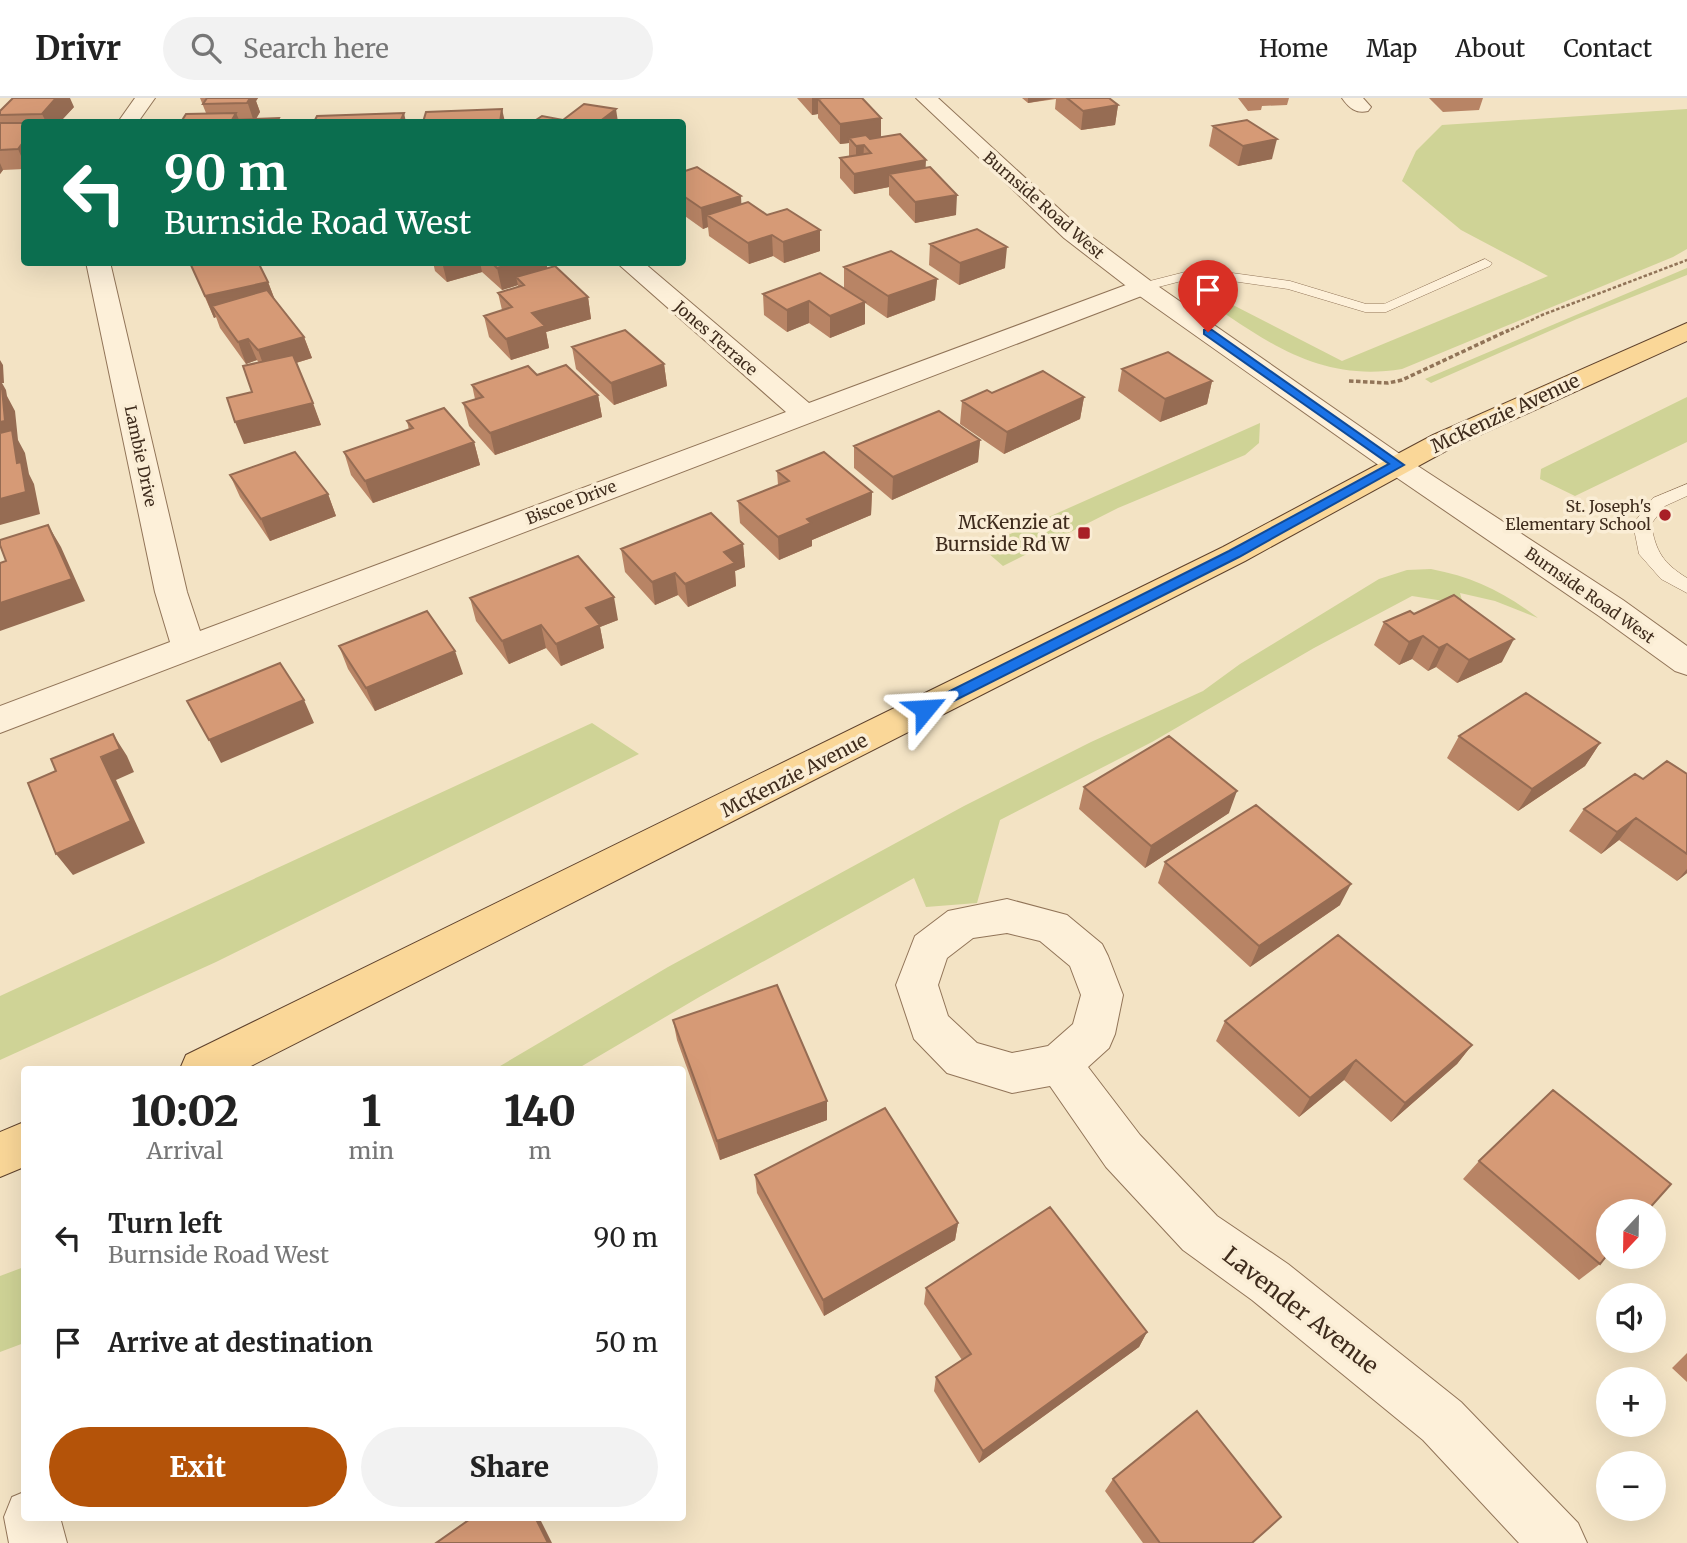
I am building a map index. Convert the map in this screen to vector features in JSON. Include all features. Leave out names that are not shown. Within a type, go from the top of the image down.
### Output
[{"type":"main road","name":"McKenzie Avenue","points":[[208,1066],[1222,560],[1398,465],[1543,395],[1687,331]]},
{"type":"main road","points":[[0,1155],[21,1145]]},
{"type":"street","points":[[130,119],[145,98]]},
{"type":"street","name":"Burnside Road West","points":[[926,98],[1072,233],[1143,287],[1687,663]]},
{"type":"street","name":"Lambie Drive","points":[[99,266],[171,592],[189,648]]},
{"type":"street","name":"Jones Terrace","points":[[633,266],[804,413]]},
{"type":"street","name":"Biscoe Drive","points":[[0,720],[804,413],[1143,287]]},
{"type":"street","name":"Lavender Avenue","points":[[1060,1064],[1123,1152],[1200,1233],[1270,1282],[1442,1421],[1558,1543]]},
{"type":"street","points":[[33,1521],[38,1543]]},
{"type":"lane","points":[[1143,287],[1193,274],[1232,277],[1290,285],[1364,309],[1385,308],[1485,263]]},
{"type":"lane","points":[[1687,489],[1659,502],[1642,524],[1646,550],[1668,575],[1687,587]]},
{"type":"path","points":[[1347,380],[1388,383],[1402,380],[1542,315],[1687,260]]},
{"type":"green space","points":[[1687,109],[1687,249],[1402,369],[1370,372],[1340,369],[1313,362],[1261,337],[1185,287],[1192,284],[1342,361],[1548,276],[1461,230],[1402,181],[1416,151],[1442,125]]},
{"type":"green space","points":[[1687,268],[1687,275],[1577,319],[1431,383],[1425,379]]},
{"type":"green space","points":[[1687,397],[1687,442],[1575,496],[1540,479],[1541,469]]},
{"type":"green space","points":[[1260,423],[1259,443],[1245,455],[1118,508],[1003,566],[981,547]]},
{"type":"green space","points":[[1431,569],[1461,576],[1513,600],[1538,618],[1495,601],[1460,593],[1463,604],[1412,596],[1314,648],[1152,742],[1000,820],[977,903],[926,907],[914,878],[701,996],[582,1066],[500,1066],[668,967],[964,806],[1091,742],[1203,691],[1240,664],[1379,579],[1407,570]]},
{"type":"green space","points":[[592,723],[639,754],[216,962],[0,1060],[0,996]]},
{"type":"green space","points":[[21,1268],[21,1344],[0,1352],[0,1276]]},
{"type":"building","points":[[13,98],[56,98],[42,114],[0,115],[0,111]]},
{"type":"building","points":[[207,98],[250,98],[247,103],[203,104]]},
{"type":"building","points":[[862,98],[881,118],[840,124],[818,99]]},
{"type":"building","points":[[1067,98],[1109,98],[1118,105],[1083,111]]},
{"type":"building","points":[[584,104],[616,109],[603,119],[564,119]]},
{"type":"building","points":[[502,109],[500,119],[424,119],[426,112]]},
{"type":"building","points":[[236,113],[233,119],[183,119],[186,114]]},
{"type":"building","points":[[404,113],[401,119],[316,119],[317,116]]},
{"type":"building","points":[[1247,120],[1277,139],[1243,146],[1213,126]]},
{"type":"building","points":[[0,123],[21,123],[21,145],[18,149],[0,150]]},
{"type":"building","points":[[900,134],[926,160],[854,174],[840,158],[871,153],[864,145],[856,146],[849,138],[866,135],[870,139]]},
{"type":"building","points":[[697,167],[741,196],[701,208],[686,198],[686,171]]},
{"type":"building","points":[[930,167],[957,195],[915,202],[889,174]]},
{"type":"building","points":[[748,202],[767,215],[787,209],[820,230],[783,242],[772,235],[748,243],[707,215]]},
{"type":"building","points":[[977,229],[1007,247],[960,263],[930,244]]},
{"type":"building","points":[[891,251],[937,279],[888,296],[844,267]]},
{"type":"building","points":[[191,266],[260,266],[268,282],[205,296]]},
{"type":"building","points":[[555,266],[588,297],[532,313],[545,326],[506,339],[484,316],[512,307],[498,293],[524,285],[516,277]]},
{"type":"building","points":[[820,273],[865,302],[830,316],[809,301],[787,310],[763,294]]},
{"type":"building","points":[[267,290],[304,337],[258,350],[248,339],[238,342],[212,306]]},
{"type":"building","points":[[625,330],[664,364],[611,383],[572,347]]},
{"type":"building","points":[[1168,352],[1212,381],[1165,399],[1122,369]]},
{"type":"building","points":[[293,355],[313,403],[235,422],[227,398],[252,392],[243,366]]},
{"type":"building","points":[[566,365],[598,395],[490,433],[463,403],[483,397],[472,385],[528,366],[537,375]]},
{"type":"building","points":[[1043,371],[1084,397],[1007,432],[962,401],[987,390],[992,393]]},
{"type":"building","points":[[2,388],[5,421],[0,422],[0,389]]},
{"type":"building","points":[[444,408],[474,442],[365,481],[344,452],[413,428],[407,421]]},
{"type":"building","points":[[939,411],[980,440],[893,477],[854,446]]},
{"type":"building","points":[[12,430],[17,463],[21,462],[26,492],[0,499],[0,433]]},
{"type":"building","points":[[295,452],[328,494],[261,519],[230,475]]},
{"type":"building","points":[[824,452],[872,492],[807,519],[811,523],[778,537],[738,501],[789,481],[777,471]]},
{"type":"building","points":[[711,513],[743,544],[724,552],[735,563],[685,584],[675,573],[652,582],[621,549]]},
{"type":"building","points":[[48,525],[72,579],[0,603],[0,563],[6,561],[0,540]]},
{"type":"building","points":[[578,556],[614,597],[586,608],[600,625],[556,644],[541,625],[502,641],[470,598]]},
{"type":"building","points":[[1454,595],[1514,639],[1469,660],[1447,644],[1439,648],[1423,636],[1409,642],[1384,622],[1410,611],[1414,614]]},
{"type":"building","points":[[427,611],[455,651],[366,688],[339,646]]},
{"type":"building","points":[[280,663],[304,700],[209,740],[187,701]]},
{"type":"building","points":[[1526,693],[1600,743],[1532,789],[1459,736]]},
{"type":"building","points":[[113,734],[120,749],[101,757],[131,821],[56,854],[28,783],[56,771],[51,759]]},
{"type":"building","points":[[1169,736],[1237,791],[1151,846],[1084,787]]},
{"type":"building","points":[[1667,761],[1687,774],[1687,854],[1636,818],[1617,832],[1584,809],[1635,774],[1643,779]]},
{"type":"building","points":[[1256,805],[1351,884],[1259,946],[1165,862]]},
{"type":"building","points":[[1338,935],[1472,1045],[1405,1103],[1356,1060],[1310,1098],[1225,1021]]},
{"type":"building","points":[[777,985],[827,1101],[717,1141],[673,1020]]},
{"type":"building","points":[[1553,1090],[1671,1184],[1658,1199],[1596,1199],[1596,1261],[1479,1161]]},
{"type":"building","points":[[885,1108],[958,1223],[823,1300],[755,1175]]},
{"type":"building","points":[[1050,1207],[1147,1332],[983,1451],[936,1377],[971,1354],[926,1288]]},
{"type":"building","points":[[1197,1411],[1281,1517],[1252,1543],[1160,1543],[1113,1479]]},
{"type":"building","points":[[467,1521],[537,1521],[548,1543],[436,1543]]},
{"type":"place","name":"St. Joseph's Elementary School","points":[[1665,515]]},
{"type":"place","name":"McKenzie at Burnside Rd W","points":[[1084,533]]},
{"type":"route","points":[[925,709],[1234,554],[1398,465],[1208,332]]}]
